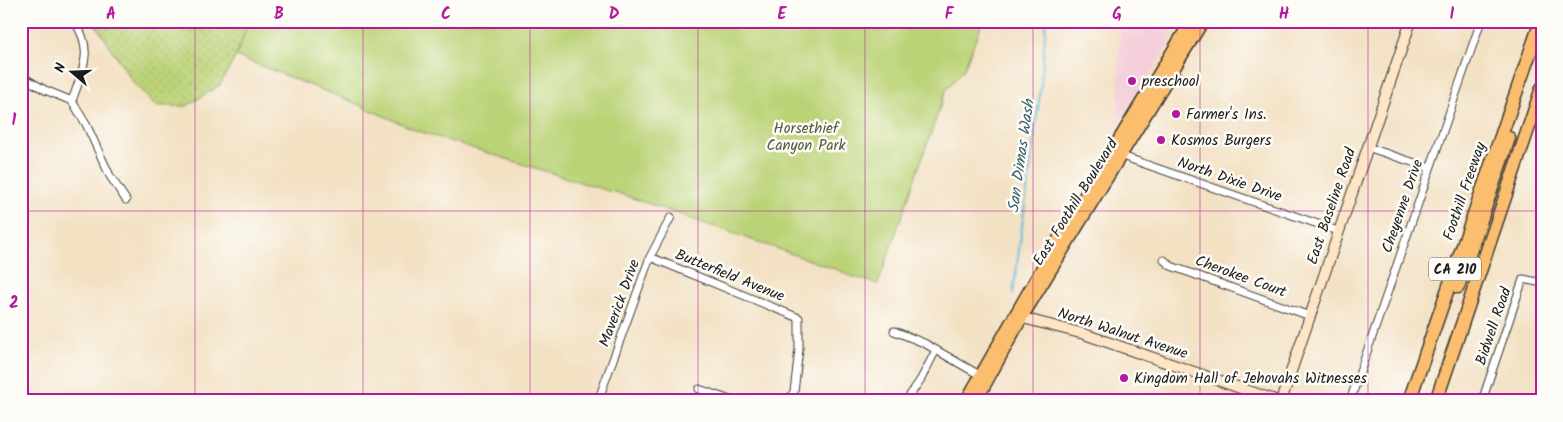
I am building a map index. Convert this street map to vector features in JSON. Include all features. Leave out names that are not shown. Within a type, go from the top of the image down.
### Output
[{"type":"highway","name":"Foothill Freeway","points":[[1410,401],[1540,21]]},
{"type":"highway","points":[[1418,401],[1542,44]]},
{"type":"highway","name":"CA 210","points":[[1436,401],[1542,88]]},
{"type":"highway","points":[[1428,401],[1499,193],[1511,178]]},
{"type":"main road","name":"East Foothill Boulevard","points":[[1116,155],[1191,21]]},
{"type":"main road","name":"East Foothill Boulevard","points":[[966,401],[984,377],[1061,235],[1116,155],[1203,21]]},
{"type":"main road","name":"East Baseline Road","points":[[1280,401],[1411,21]]},
{"type":"main road","name":"North Walnut Avenue","points":[[1018,317],[1112,343],[1280,401]]},
{"type":"main road","name":"East Foothill Boulevard","points":[[976,401],[984,377]]},
{"type":"street","points":[[72,101],[86,54],[82,33],[74,21]]},
{"type":"street","name":"Cheyenne Drive","points":[[1350,401],[1481,21]]},
{"type":"street","points":[[21,76],[45,90],[72,101],[86,124],[110,176],[126,200]]},
{"type":"street","points":[[1367,148],[1430,168]]},
{"type":"street","name":"North Dixie Drive","points":[[1116,155],[1338,231]]},
{"type":"street","name":"Maverick Drive","points":[[598,401],[650,257],[671,217]]},
{"type":"street","name":"Butterfield Avenue","points":[[650,257],[799,318],[799,349],[794,392],[787,401]]},
{"type":"street","name":"Cherokee Court","points":[[1164,260],[1171,266],[1310,316]]},
{"type":"street","name":"Bidwell Road","points":[[1482,401],[1523,278],[1542,283]]},
{"type":"street","points":[[894,330],[936,350],[984,377]]},
{"type":"street","points":[[906,401],[921,379],[936,350]]},
{"type":"street","points":[[699,389],[733,401]]},
{"type":"shaded area","name":"preschool","points":[[1120,21],[1148,21],[1173,37],[1118,125]]},
{"type":"green space","points":[[93,21],[249,21],[236,56],[220,85],[187,106],[156,106],[135,85]]},
{"type":"green space","name":"Horsethief Canyon Park","points":[[249,21],[983,21],[963,71],[946,90],[878,284],[850,276],[838,270],[615,192],[418,131],[350,101],[236,56]]},
{"type":"waterway","name":"San Dimas Wash","points":[[1013,294],[1041,86],[1046,21]]},
{"type":"place","name":"preschool","points":[[1132,81]]},
{"type":"place","name":"Farmer's Ins.","points":[[1176,114]]},
{"type":"place","name":"Kosmos Burgers","points":[[1161,140]]},
{"type":"place","name":"Kingdom Hall of Jehovahs Witnesses","points":[[1124,378]]}]
